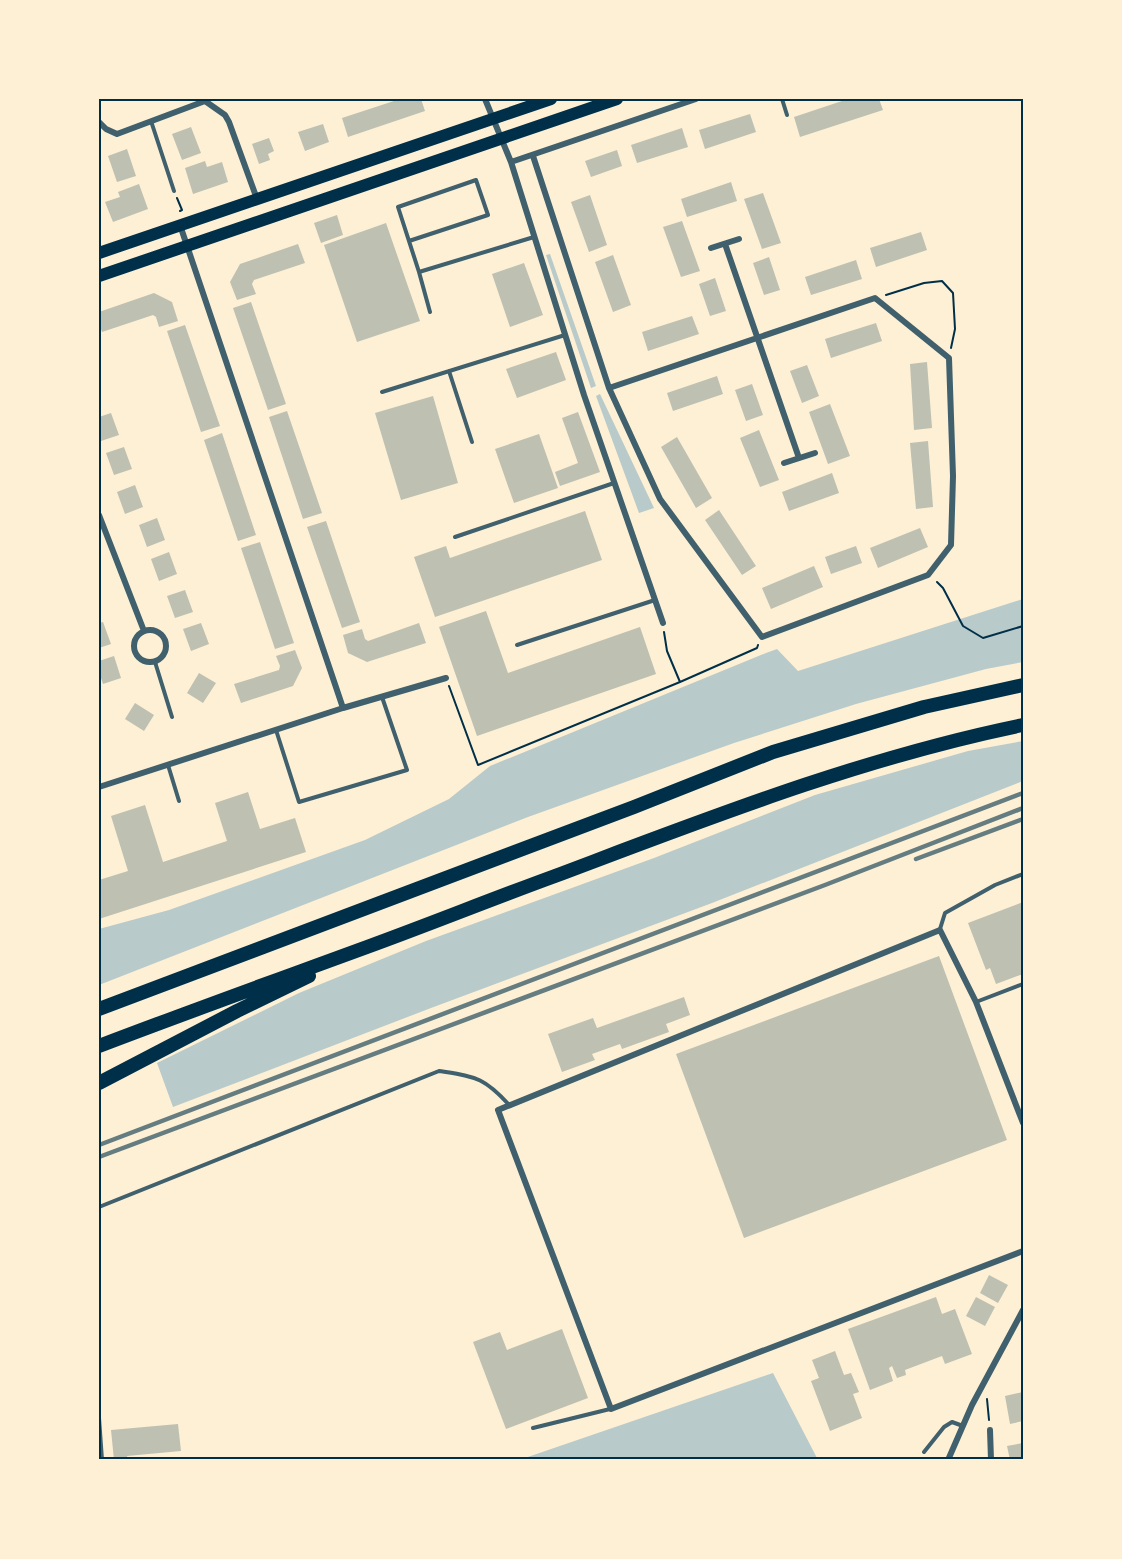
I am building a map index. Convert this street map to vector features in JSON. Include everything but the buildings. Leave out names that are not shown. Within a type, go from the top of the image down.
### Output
[{"type":"highway","points":[[99,1009],[634,807],[772,752],[924,707],[1023,685]]},
{"type":"highway","points":[[99,1046],[784,790],[861,765],[1023,725]]},
{"type":"highway","points":[[99,1083],[367,947]]},
{"type":"main road","points":[[99,253],[551,99]]},
{"type":"main road","points":[[99,276],[617,99]]},
{"type":"street","points":[[486,99],[511,162],[565,335],[663,623]]},
{"type":"street","points":[[511,162],[696,99]]},
{"type":"street","points":[[99,122],[106,129],[117,134],[205,100],[225,115],[229,122],[257,199]]},
{"type":"street","points":[[532,156],[609,388],[660,499],[762,637],[928,575],[951,545],[953,476],[949,358],[875,298],[609,388]]},
{"type":"street","points":[[180,225],[343,708]]},
{"type":"street","points":[[711,248],[739,239]]},
{"type":"street","points":[[725,244],[799,458]]},
{"type":"street","points":[[784,463],[815,453]]},
{"type":"street","points":[[99,515],[144,631]]},
{"type":"street","points":[[154,630],[165,641],[165,651],[155,662],[144,662],[135,654],[133,643],[135,638],[144,631],[154,630]]},
{"type":"street","points":[[99,786],[343,708],[446,678]]},
{"type":"street","points":[[1023,1123],[976,1002],[940,930],[498,1110],[611,1409],[1023,1251]]},
{"type":"street","points":[[948,1460],[986,1378],[1023,1310]]},
{"type":"street","points":[[990,1430],[991,1460]]},
{"type":"lane","points":[[782,99],[787,115]]},
{"type":"lane","points":[[151,121],[174,191]]},
{"type":"lane","points":[[409,242],[488,215],[476,180],[398,207],[430,312]]},
{"type":"lane","points":[[419,272],[534,237]]},
{"type":"lane","points":[[382,392],[565,335]]},
{"type":"lane","points":[[449,371],[472,442]]},
{"type":"lane","points":[[454,537],[614,483]]},
{"type":"lane","points":[[517,645],[654,600]]},
{"type":"lane","points":[[155,662],[172,717]]},
{"type":"lane","points":[[276,730],[299,802],[407,770],[382,697]]},
{"type":"lane","points":[[168,764],[178,801]]},
{"type":"lane","points":[[940,930],[945,913],[995,885],[1023,874]]},
{"type":"lane","points":[[976,1002],[1023,984]]},
{"type":"lane","points":[[99,1207],[439,1071],[475,1077],[492,1086],[510,1106]]},
{"type":"lane","points":[[533,1428],[611,1409]]},
{"type":"lane","points":[[99,1418],[102,1460]]},
{"type":"lane","points":[[924,1452],[944,1427],[952,1422],[963,1427]]},
{"type":"path","points":[[172,214],[182,210],[174,191]]},
{"type":"path","points":[[875,298],[924,283],[942,281],[953,293],[955,329],[949,358]]},
{"type":"path","points":[[928,575],[943,588],[963,626],[983,638],[1023,626]]},
{"type":"path","points":[[663,623],[667,651],[680,682]]},
{"type":"path","points":[[446,678],[478,765],[757,648],[762,637]]},
{"type":"path","points":[[986,1378],[990,1430]]},
{"type":"shaded area","points":[[550,254],[596,386],[591,388],[546,255]]},
{"type":"shaded area","points":[[600,394],[654,508],[639,513],[596,396]]},
{"type":"shaded area","points":[[1023,599],[1023,662],[986,669],[856,704],[734,743],[528,817],[99,985],[99,929],[169,910],[365,840],[449,799],[490,766],[777,649],[798,671]]},
{"type":"shaded area","points":[[1023,741],[1023,781],[712,903],[173,1107],[157,1063],[299,993],[426,941],[654,858],[815,795],[968,751]]},
{"type":"shaded area","points":[[773,1373],[818,1460],[519,1460]]},
{"type":"railway","points":[[99,1145],[1023,793]]},
{"type":"railway","points":[[99,1157],[825,885],[1023,808]]},
{"type":"railway","points":[[916,859],[1023,819]]}]
